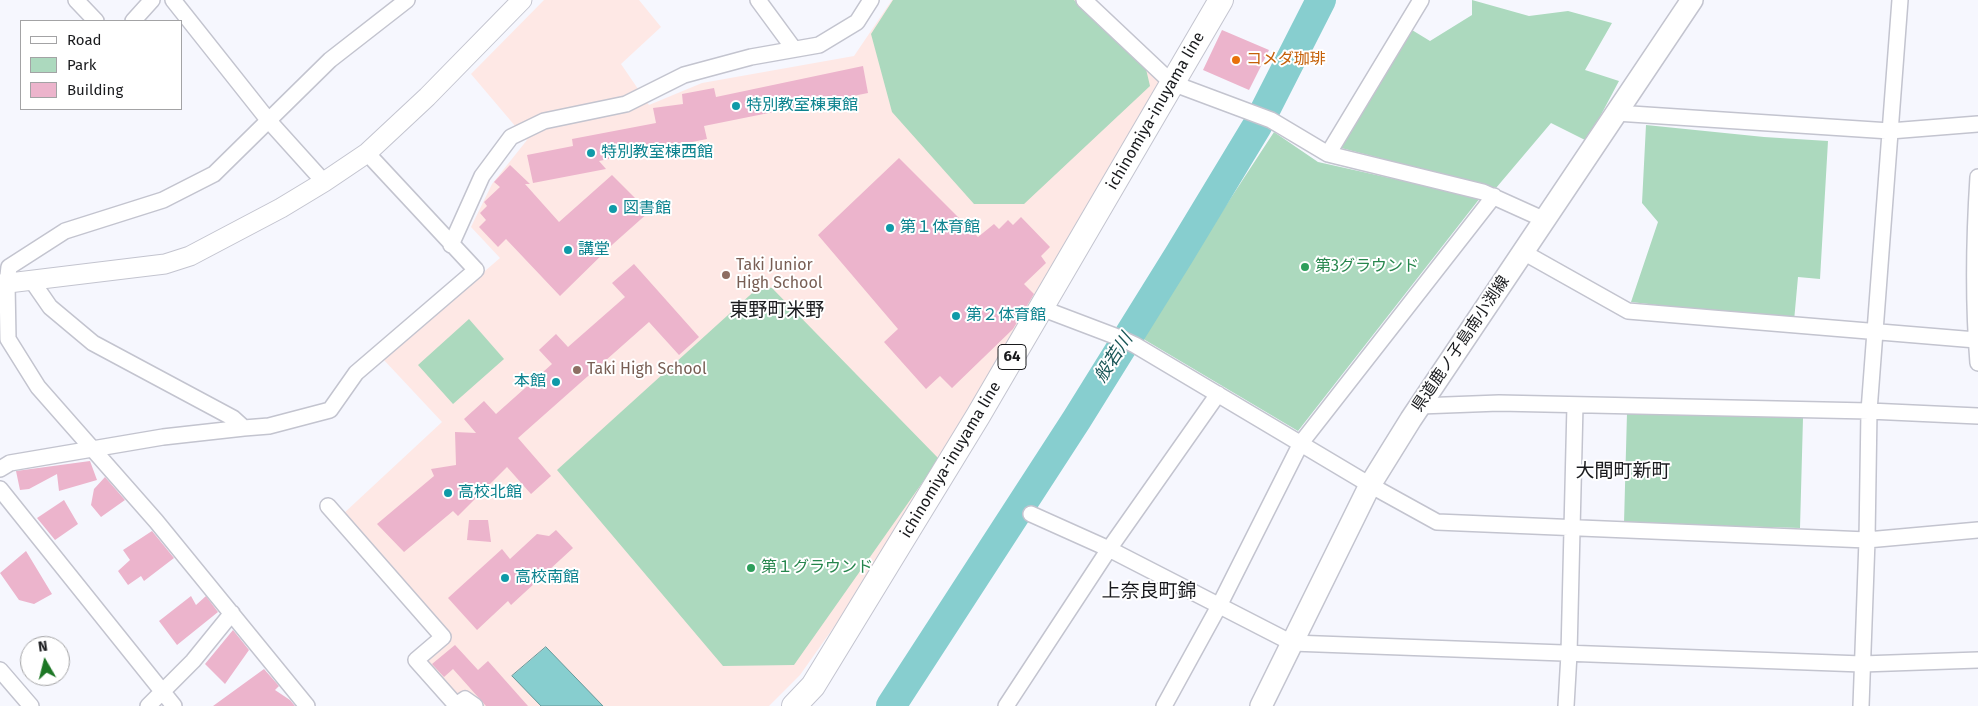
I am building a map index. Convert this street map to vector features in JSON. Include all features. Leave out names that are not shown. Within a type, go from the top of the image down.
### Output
[{"type":"main road","name":"ichinomiya-inuyama line","points":[[794,706],[813,686],[978,416],[1221,0]]},
{"type":"main road","name":"県道鹿ノ子島南小渕線","points":[[1261,706],[1370,485],[1420,406],[1692,0]]},
{"type":"street","points":[[76,0],[95,20]]},
{"type":"street","points":[[134,20],[152,0]]},
{"type":"street","points":[[173,0],[269,121],[324,182]]},
{"type":"street","points":[[307,706],[232,612],[95,449],[38,387],[8,339],[4,284],[9,267],[65,231],[163,200],[214,174],[330,60],[407,0]]},
{"type":"street","points":[[4,284],[165,264],[190,256],[281,208],[367,153],[426,97],[522,0]]},
{"type":"street","points":[[758,0],[794,48]]},
{"type":"street","points":[[452,245],[482,176],[511,137],[544,121],[626,104],[684,75],[751,57],[819,45],[857,22],[871,0]]},
{"type":"street","points":[[1084,0],[1172,83],[1271,120],[1328,154],[1494,196],[1545,220]]},
{"type":"street","points":[[1328,154],[1421,0]]},
{"type":"street","points":[[1861,706],[1870,411],[1900,0]]},
{"type":"street","points":[[1616,113],[1890,131],[1978,124]]},
{"type":"street","points":[[0,469],[10,463],[163,437],[269,426],[330,410],[356,373],[476,270],[367,153]]},
{"type":"street","points":[[1978,176],[1976,340],[1978,364]]},
{"type":"street","points":[[1164,706],[1219,606],[1301,443],[1494,196]]},
{"type":"street","points":[[1523,252],[1628,311],[1976,340]]},
{"type":"street","points":[[32,281],[50,307],[93,344],[233,418],[244,428]]},
{"type":"street","points":[[1041,308],[1135,345],[1370,485],[1437,522],[1867,540],[1978,530]]},
{"type":"street","points":[[1006,706],[1109,549],[1218,394]]},
{"type":"street","points":[[1420,406],[1574,405],[1870,411],[1978,416]]},
{"type":"street","points":[[1566,706],[1569,654],[1574,405]]},
{"type":"street","points":[[0,489],[174,706]]},
{"type":"street","points":[[328,506],[443,637],[416,660],[456,706],[465,699],[475,706]]},
{"type":"street","points":[[1031,514],[1109,549],[1292,643],[1862,664],[1978,660]]},
{"type":"street","points":[[148,706],[192,661],[232,612]]},
{"type":"street","points":[[0,670],[31,706]]},
{"type":"shaded area","points":[[544,0],[639,0],[661,27],[621,64],[649,105],[702,83],[854,56],[892,0],[1079,0],[1155,72],[1162,87],[858,593],[800,675],[769,706],[479,706],[457,698],[421,662],[447,639],[343,514],[442,422],[383,359],[500,258],[471,227],[492,184],[527,140],[471,74]]},
{"type":"green space","points":[[893,0],[1074,0],[1146,69],[1150,86],[1024,204],[974,204],[892,112],[871,34]]},
{"type":"green space","points":[[1472,0],[1529,16],[1568,11],[1612,23],[1585,70],[1619,81],[1587,141],[1551,123],[1496,188],[1341,148],[1412,30],[1430,41],[1472,15]]},
{"type":"green space","points":[[1646,125],[1764,137],[1828,141],[1820,279],[1798,277],[1794,321],[1631,302],[1658,222],[1642,203]]},
{"type":"green space","name":"第3グラウンド","points":[[1274,132],[1318,162],[1480,198],[1298,431],[1140,337]]},
{"type":"green space","name":"第１グラウンド","points":[[760,286],[772,288],[939,459],[794,665],[723,666],[557,470]]},
{"type":"green space","points":[[469,319],[504,359],[453,404],[418,365]]},
{"type":"green space","points":[[1627,413],[1803,418],[1800,528],[1624,523]]},
{"type":"water","points":[[546,647],[603,706],[541,706],[512,676]]},
{"type":"building","name":"コメダ珈琲","points":[[1222,30],[1269,50],[1249,90],[1203,70]]},
{"type":"building","name":"特別教室棟東館","points":[[863,66],[868,93],[704,126],[707,139],[599,161],[606,169],[533,183],[527,155],[573,146],[572,139],[656,123],[653,108],[683,104],[682,94],[714,88],[716,97]]},
{"type":"building","name":"第２体育館","points":[[899,158],[978,237],[994,224],[999,229],[1008,220],[1013,225],[1021,217],[1050,247],[1041,256],[1046,263],[1024,284],[1034,294],[1013,329],[952,388],[940,376],[926,389],[884,342],[898,329],[818,235]]},
{"type":"building","points":[[510,165],[530,184],[525,184],[559,222],[612,175],[649,212],[560,296],[506,239],[498,247],[479,227],[486,220],[480,213],[487,206],[484,202],[500,187],[494,182]]},
{"type":"building","name":"本館","points":[[634,264],[699,337],[679,355],[649,322],[518,438],[551,476],[531,494],[507,467],[458,516],[453,511],[404,552],[377,524],[434,476],[431,469],[456,465],[455,432],[476,433],[464,419],[484,401],[496,414],[552,364],[539,350],[556,334],[568,347],[625,297],[612,283]]},
{"type":"building","points":[[90,461],[97,480],[59,491],[57,474],[29,489],[20,490],[16,471]]},
{"type":"building","points":[[105,477],[125,500],[101,517],[91,505],[94,489]]},
{"type":"building","points":[[64,500],[78,524],[55,540],[37,518]]},
{"type":"building","points":[[469,520],[488,520],[491,542],[467,540]]},
{"type":"building","name":"高校南館","points":[[556,530],[573,548],[511,605],[508,601],[477,630],[448,598],[502,549],[510,559],[537,534],[549,536]]},
{"type":"building","points":[[152,531],[174,558],[144,581],[141,576],[128,585],[118,571],[130,560],[123,550]]},
{"type":"building","points":[[26,551],[52,594],[34,604],[19,600],[0,573]]},
{"type":"building","points":[[191,596],[196,605],[206,596],[218,612],[177,645],[159,621]]},
{"type":"building","points":[[233,630],[249,650],[225,684],[205,664]]},
{"type":"building","points":[[455,645],[478,670],[488,661],[528,706],[486,706],[453,669],[444,677],[432,664]]},
{"type":"building","points":[[264,669],[279,686],[275,690],[290,700],[295,706],[213,706]]},
{"type":"waterway","name":"般若川","points":[[891,706],[1077,419],[1179,255],[1257,126],[1321,0]]},
{"type":"place","name":"コメダ珈琲","points":[[1236,60]]},
{"type":"place","name":"特別教室棟東館","points":[[736,106]]},
{"type":"place","name":"特別教室棟西館","points":[[591,153]]},
{"type":"place","name":"図書館","points":[[613,209]]},
{"type":"place","name":"第１体育館","points":[[890,228]]},
{"type":"place","name":"講堂","points":[[568,250]]},
{"type":"place","name":"第3グラウンド","points":[[1305,267]]},
{"type":"place","name":"Taki Junior High School","points":[[726,275]]},
{"type":"place","name":"第２体育館","points":[[956,316]]},
{"type":"place","name":"Taki High School","points":[[577,370]]},
{"type":"place","name":"本館","points":[[556,382]]},
{"type":"place","name":"高校北館","points":[[448,493]]},
{"type":"place","name":"第１グラウンド","points":[[751,568]]},
{"type":"place","name":"高校南館","points":[[505,578]]},
{"type":"district","name":"東野町米野","points":[[777,311]]},
{"type":"district","name":"大間町新町","points":[[1623,472]]},
{"type":"district","name":"上奈良町錦","points":[[1149,592]]}]
